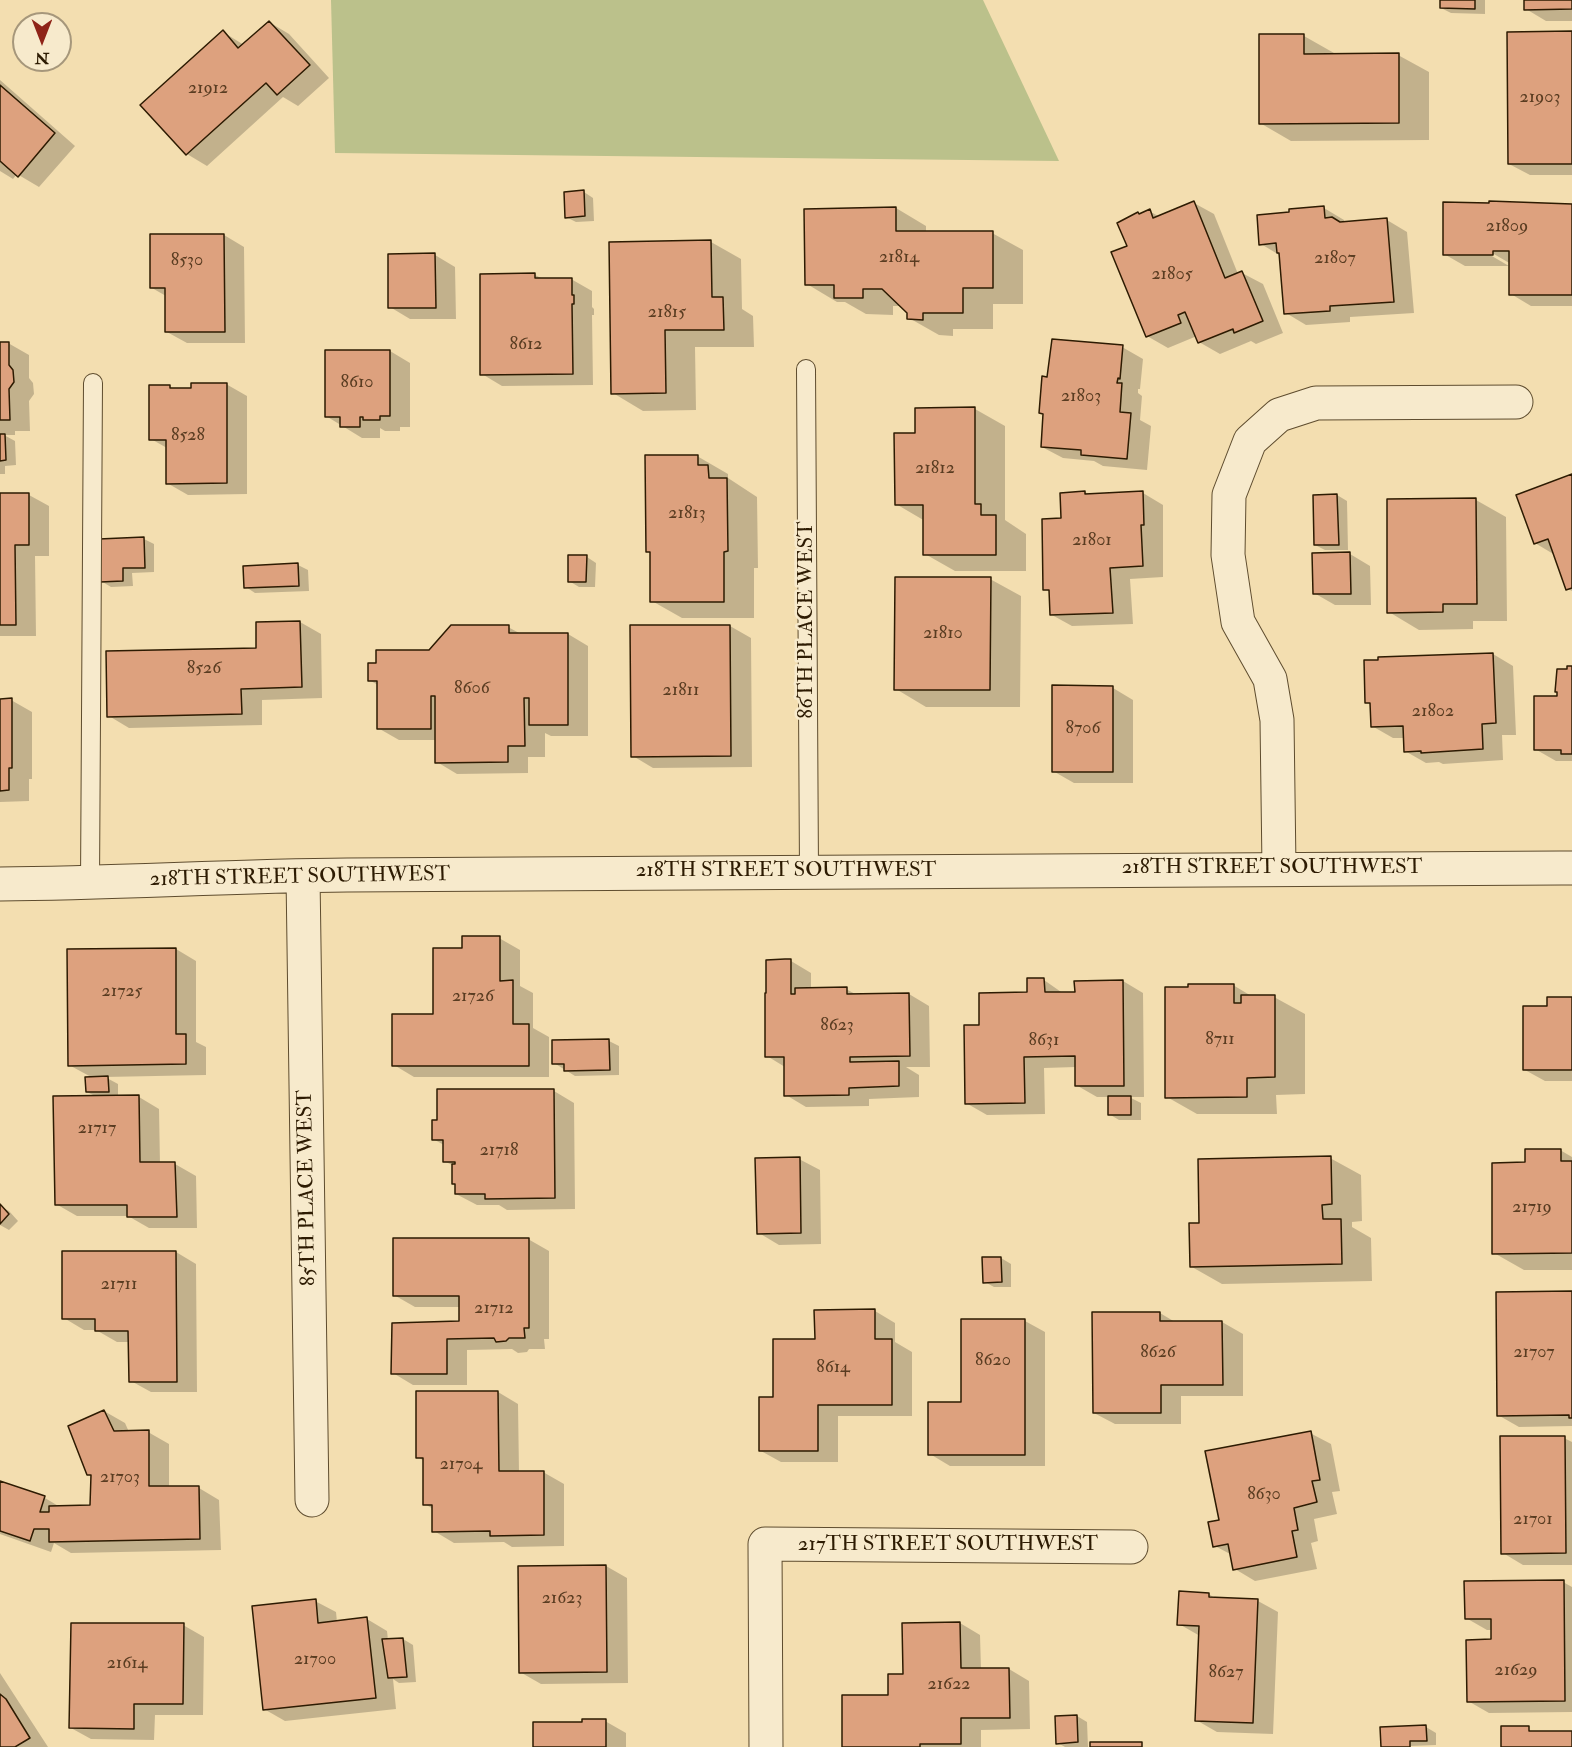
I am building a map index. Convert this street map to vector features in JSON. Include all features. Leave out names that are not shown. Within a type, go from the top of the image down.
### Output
[{"type":"street","points":[[1279,868],[1277,720],[1270,679],[1238,622],[1228,555],[1229,495],[1250,441],[1279,415],[1316,403],[1516,402]]},
{"type":"street","name":"218TH STREET SOUTHWEST","points":[[0,884],[303,876],[1279,868],[1572,868]]},
{"type":"street","name":"85TH PLACE WEST","points":[[303,876],[312,1500]]},
{"type":"street","name":"217TH STREET SOUTHWEST","points":[[766,1747],[765,1544],[1131,1547]]},
{"type":"lane","name":"86TH PLACE WEST","points":[[806,369],[809,871]]},
{"type":"lane","points":[[90,883],[93,383]]},
{"type":"green space","points":[[331,0],[983,0],[1059,161],[335,153]]},
{"type":"building","points":[[1440,0],[1475,0],[1475,9],[1440,8]]},
{"type":"building","points":[[1524,0],[1572,0],[1572,9],[1524,10]]},
{"type":"building","points":[[269,21],[310,65],[277,95],[266,83],[186,155],[140,105],[223,30],[238,48]]},
{"type":"building","points":[[1572,31],[1572,164],[1508,164],[1507,32]]},
{"type":"building","points":[[1259,34],[1304,34],[1304,54],[1399,53],[1399,123],[1259,124]]},
{"type":"building","points":[[0,85],[55,133],[18,177],[0,161]]},
{"type":"building","points":[[584,190],[585,216],[565,218],[564,192]]},
{"type":"building","points":[[1194,201],[1225,278],[1242,271],[1263,321],[1234,333],[1233,329],[1198,343],[1185,312],[1178,315],[1181,323],[1146,337],[1111,252],[1127,246],[1117,223],[1138,212],[1139,214],[1150,209],[1153,218]]},
{"type":"building","points":[[1489,201],[1572,204],[1572,295],[1509,295],[1509,251],[1493,251],[1493,255],[1443,255],[1443,202],[1489,203]]},
{"type":"building","points":[[1324,206],[1325,218],[1332,217],[1340,222],[1387,218],[1394,302],[1330,306],[1330,311],[1284,314],[1279,253],[1277,253],[1276,243],[1259,245],[1257,215]]},
{"type":"building","points":[[896,207],[896,231],[993,231],[993,288],[963,288],[963,313],[923,313],[923,320],[907,319],[907,313],[882,289],[863,289],[863,298],[834,298],[834,285],[805,285],[804,209]]},
{"type":"building","points":[[150,234],[224,234],[225,332],[165,332],[165,288],[150,288]]},
{"type":"building","points":[[711,240],[712,297],[723,297],[724,330],[665,330],[666,393],[611,394],[609,242]]},
{"type":"building","points":[[435,253],[436,308],[388,308],[388,254]]},
{"type":"building","points":[[535,273],[535,278],[572,278],[572,295],[574,295],[574,304],[572,304],[573,374],[480,375],[480,274]]},
{"type":"building","points":[[1052,339],[1123,345],[1120,379],[1118,378],[1117,383],[1122,383],[1120,412],[1131,413],[1127,459],[1081,455],[1081,450],[1041,447],[1043,414],[1039,413],[1042,376],[1047,377]]},
{"type":"building","points":[[0,342],[9,342],[9,365],[13,370],[14,382],[9,389],[10,420],[0,420]]},
{"type":"building","points":[[325,350],[390,350],[390,416],[380,416],[380,420],[363,420],[363,417],[360,417],[360,427],[340,427],[340,417],[325,417]]},
{"type":"building","points":[[191,383],[227,383],[227,483],[166,484],[166,440],[149,440],[149,385],[191,388]]},
{"type":"building","points":[[975,407],[975,504],[981,504],[981,515],[996,515],[996,555],[923,555],[923,505],[895,505],[894,433],[915,433],[915,408]]},
{"type":"building","points":[[0,434],[5,434],[6,460],[0,461]]},
{"type":"building","points":[[645,455],[698,455],[698,465],[708,465],[709,478],[727,478],[728,551],[724,552],[724,602],[650,602],[650,552],[646,552]]},
{"type":"building","points":[[1572,474],[1572,588],[1566,590],[1548,539],[1534,544],[1516,495]]},
{"type":"building","points":[[1085,491],[1085,494],[1143,491],[1144,525],[1141,525],[1143,566],[1110,568],[1113,613],[1050,615],[1049,590],[1043,590],[1042,519],[1061,518],[1060,493]]},
{"type":"building","points":[[0,493],[29,493],[29,545],[15,545],[16,625],[0,625]]},
{"type":"building","points":[[1337,494],[1339,545],[1314,545],[1313,495]]},
{"type":"building","points":[[1476,498],[1477,604],[1443,604],[1443,612],[1387,613],[1387,499]]},
{"type":"building","points":[[144,537],[145,568],[123,568],[123,581],[100,582],[99,539]]},
{"type":"building","points":[[1350,552],[1351,594],[1313,594],[1312,553]]},
{"type":"building","points":[[568,555],[587,555],[586,582],[568,582]]},
{"type":"building","points":[[298,563],[299,586],[244,588],[243,566]]},
{"type":"building","points":[[895,577],[991,577],[990,690],[894,690]]},
{"type":"building","points":[[300,621],[302,687],[241,689],[242,714],[107,717],[106,651],[256,648],[256,622]]},
{"type":"building","points":[[451,625],[509,625],[509,633],[568,633],[568,725],[529,725],[529,698],[524,698],[525,746],[508,746],[508,762],[435,763],[435,696],[431,696],[431,729],[377,729],[377,681],[368,681],[368,663],[376,663],[376,650],[429,650]]},
{"type":"building","points":[[630,625],[730,625],[731,756],[631,757]]},
{"type":"building","points":[[1493,653],[1496,723],[1482,724],[1483,749],[1404,752],[1403,726],[1371,727],[1370,703],[1365,703],[1364,660],[1378,660],[1378,657]]},
{"type":"building","points":[[1567,666],[1572,666],[1572,754],[1561,754],[1561,750],[1534,750],[1534,696],[1557,696],[1555,692],[1557,669],[1567,669]]},
{"type":"building","points":[[1052,685],[1113,686],[1113,772],[1052,772]]},
{"type":"building","points":[[12,698],[12,768],[9,768],[9,790],[0,791],[0,699]]},
{"type":"building","points":[[462,936],[500,936],[500,981],[513,980],[513,1024],[529,1024],[529,1066],[392,1066],[392,1014],[433,1014],[433,948],[462,948]]},
{"type":"building","points":[[176,948],[176,1034],[186,1034],[186,1064],[68,1066],[67,949]]},
{"type":"building","points":[[791,959],[791,994],[795,994],[795,988],[847,987],[847,994],[909,993],[910,1056],[850,1057],[850,1062],[899,1061],[899,1086],[849,1088],[849,1095],[784,1096],[784,1057],[765,1057],[766,960]]},
{"type":"building","points":[[1027,978],[1044,978],[1045,992],[1075,992],[1074,981],[1123,980],[1124,1086],[1075,1086],[1075,1056],[1024,1057],[1025,1103],[965,1104],[964,1025],[979,1025],[979,993],[1027,992]]},
{"type":"building","points":[[1188,984],[1234,984],[1234,1003],[1241,1003],[1241,995],[1275,995],[1275,1077],[1247,1078],[1247,1097],[1165,1098],[1165,987],[1188,987]]},
{"type":"building","points":[[1547,997],[1572,997],[1572,1070],[1523,1070],[1523,1006],[1547,1006]]},
{"type":"building","points":[[609,1039],[610,1070],[564,1071],[564,1064],[552,1064],[552,1040]]},
{"type":"building","points":[[108,1076],[109,1092],[86,1092],[85,1077]]},
{"type":"building","points":[[437,1089],[554,1089],[555,1198],[485,1199],[485,1194],[455,1194],[455,1184],[452,1184],[452,1164],[455,1162],[443,1162],[443,1140],[432,1140],[432,1120],[437,1120]]},
{"type":"building","points":[[139,1095],[140,1162],[175,1162],[177,1217],[127,1217],[127,1205],[55,1205],[53,1096]]},
{"type":"building","points":[[1108,1096],[1131,1096],[1131,1115],[1108,1115]]},
{"type":"building","points":[[1525,1149],[1561,1149],[1561,1161],[1572,1161],[1572,1253],[1492,1254],[1492,1163],[1525,1162]]},
{"type":"building","points":[[1331,1156],[1332,1204],[1322,1205],[1323,1219],[1341,1219],[1342,1264],[1190,1267],[1189,1223],[1199,1223],[1198,1159]]},
{"type":"building","points":[[800,1157],[801,1233],[757,1234],[755,1158]]},
{"type":"building","points":[[0,1204],[9,1214],[0,1224]]},
{"type":"building","points":[[393,1238],[529,1238],[529,1328],[524,1328],[525,1338],[509,1338],[506,1341],[496,1342],[494,1338],[447,1339],[447,1374],[391,1374],[392,1323],[459,1321],[459,1296],[393,1296]]},
{"type":"building","points":[[62,1251],[176,1251],[177,1382],[129,1382],[128,1331],[95,1331],[95,1319],[62,1319]]},
{"type":"building","points":[[982,1257],[1001,1257],[1002,1282],[983,1283]]},
{"type":"building","points":[[1572,1291],[1572,1418],[1569,1418],[1569,1415],[1497,1416],[1496,1292]]},
{"type":"building","points":[[875,1309],[875,1339],[892,1339],[892,1405],[818,1405],[818,1451],[759,1451],[759,1397],[773,1397],[773,1339],[815,1339],[814,1310]]},
{"type":"building","points":[[1092,1312],[1160,1312],[1160,1321],[1222,1321],[1223,1385],[1161,1385],[1161,1413],[1093,1413]]},
{"type":"building","points":[[961,1319],[1025,1319],[1025,1455],[928,1455],[928,1402],[961,1402]]},
{"type":"building","points":[[416,1391],[498,1391],[499,1471],[544,1471],[544,1535],[490,1536],[490,1531],[432,1532],[432,1505],[423,1505],[423,1458],[416,1458]]},
{"type":"building","points":[[104,1410],[114,1431],[149,1430],[149,1486],[199,1486],[200,1539],[49,1542],[49,1529],[34,1529],[30,1541],[0,1531],[0,1481],[45,1496],[40,1512],[49,1512],[49,1506],[90,1505],[91,1475],[87,1475],[68,1426]]},
{"type":"building","points":[[1311,1431],[1320,1480],[1312,1481],[1317,1502],[1294,1508],[1298,1530],[1292,1531],[1297,1557],[1233,1570],[1228,1544],[1213,1547],[1208,1522],[1219,1520],[1205,1451]]},
{"type":"building","points":[[1500,1436],[1565,1436],[1566,1553],[1501,1554]]},
{"type":"building","points":[[606,1565],[607,1672],[519,1673],[518,1566]]},
{"type":"building","points":[[1564,1580],[1565,1701],[1467,1702],[1466,1640],[1491,1639],[1491,1619],[1465,1619],[1464,1581]]},
{"type":"building","points":[[1179,1591],[1209,1593],[1209,1597],[1258,1599],[1253,1723],[1195,1721],[1199,1626],[1177,1625]]},
{"type":"building","points":[[316,1599],[318,1623],[367,1617],[376,1698],[263,1710],[252,1606]]},
{"type":"building","points":[[960,1622],[961,1668],[1009,1668],[1010,1718],[961,1718],[961,1744],[920,1744],[920,1747],[842,1747],[842,1695],[888,1695],[888,1674],[903,1674],[902,1623]]},
{"type":"building","points":[[71,1623],[184,1623],[183,1704],[134,1704],[134,1729],[69,1728]]},
{"type":"building","points":[[403,1638],[407,1677],[388,1678],[382,1639]]},
{"type":"building","points":[[0,1694],[6,1699],[30,1738],[15,1747],[0,1747]]},
{"type":"building","points":[[1077,1715],[1078,1742],[1056,1744],[1055,1716]]},
{"type":"building","points":[[582,1719],[606,1719],[606,1747],[533,1747],[533,1722],[582,1722]]},
{"type":"building","points":[[1426,1725],[1427,1741],[1410,1741],[1410,1747],[1381,1747],[1380,1727]]},
{"type":"building","points":[[1501,1726],[1529,1726],[1529,1731],[1572,1731],[1572,1747],[1501,1747]]},
{"type":"building","points":[[1090,1742],[1142,1742],[1142,1747],[1090,1747]]}]
